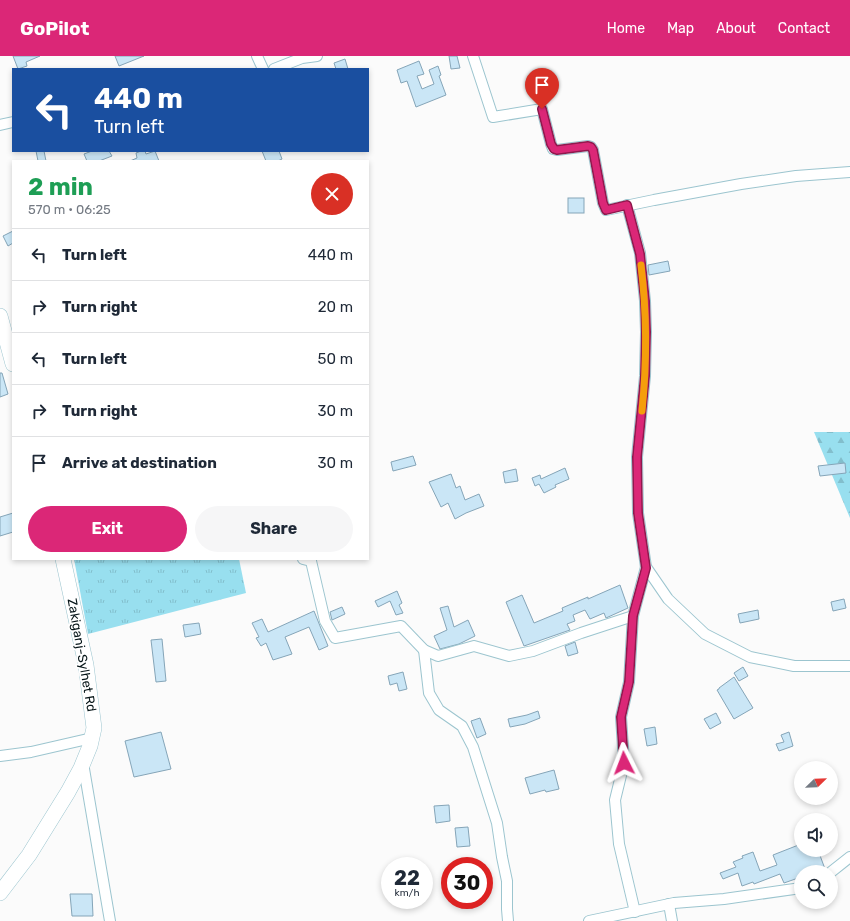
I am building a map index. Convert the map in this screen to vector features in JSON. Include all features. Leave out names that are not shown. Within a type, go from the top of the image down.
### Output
[{"type":"main road","points":[[0,316],[12,360]]},
{"type":"main road","name":"Zakiganj-Sylhet Rd","points":[[0,893],[29,855],[68,792],[83,763],[94,728],[86,665],[63,560]]},
{"type":"street","points":[[257,56],[263,68]]},
{"type":"street","points":[[277,68],[302,58],[317,56]]},
{"type":"street","points":[[473,56],[493,118],[542,109],[551,144],[554,149],[591,147],[593,150],[603,203],[606,210],[702,191],[796,176],[850,172]]},
{"type":"street","points":[[0,125],[12,122]]},
{"type":"street","points":[[627,205],[640,254],[645,301],[645,376],[637,457],[638,513],[646,568],[633,616],[629,682],[621,717],[624,763],[615,800],[619,844],[634,912]]},
{"type":"street","points":[[307,560],[311,561],[325,621],[335,638],[401,626],[424,650],[438,656],[474,646],[509,656],[533,651],[633,616]]},
{"type":"street","points":[[646,568],[668,599],[705,634],[750,656],[794,666],[850,666]]},
{"type":"street","points":[[424,650],[429,693],[440,710],[462,726],[473,747],[497,823],[507,881],[506,909],[508,921]]},
{"type":"street","points":[[0,756],[31,752],[92,738]]},
{"type":"street","points":[[83,763],[110,921]]},
{"type":"street","points":[[838,866],[850,857]]},
{"type":"street","points":[[589,921],[669,904],[724,899],[794,889]]},
{"type":"street","points":[[669,904],[672,921]]},
{"type":"green space","points":[[814,432],[850,432],[850,518]]},
{"type":"green space","points":[[74,560],[239,560],[246,593],[88,634]]},
{"type":"building","points":[[13,56],[40,56],[26,62],[27,66],[18,68]]},
{"type":"building","points":[[115,56],[144,56],[119,66]]},
{"type":"building","points":[[449,56],[457,56],[460,68],[451,69]]},
{"type":"building","points":[[345,59],[348,68],[336,68],[334,63]]},
{"type":"building","points":[[419,61],[424,74],[417,76],[422,89],[434,84],[429,70],[438,66],[441,75],[439,76],[446,95],[416,107],[407,81],[401,83],[397,70]]},
{"type":"building","points":[[36,152],[44,152],[46,160],[38,160]]},
{"type":"building","points":[[89,152],[110,152],[112,156],[102,160],[87,160],[84,154]]},
{"type":"building","points":[[145,152],[146,154],[155,152],[159,160],[132,160],[137,158],[136,153]]},
{"type":"building","points":[[262,152],[279,152],[282,159],[280,160],[266,160]]},
{"type":"building","points":[[568,198],[584,198],[584,213],[568,213]]},
{"type":"building","points":[[12,232],[12,244],[8,246],[3,236]]},
{"type":"building","points":[[668,261],[670,271],[649,275],[648,265]]},
{"type":"building","points":[[0,373],[2,373],[8,394],[0,397]]},
{"type":"building","points":[[413,456],[416,465],[393,471],[391,462]]},
{"type":"building","points":[[845,463],[846,473],[820,476],[818,466]]},
{"type":"building","points":[[565,468],[569,479],[555,485],[556,487],[544,493],[539,484],[535,486],[532,478],[540,475],[541,479]]},
{"type":"building","points":[[516,469],[518,481],[505,483],[503,472]]},
{"type":"building","points":[[451,474],[456,488],[460,486],[465,500],[479,494],[484,506],[455,519],[448,503],[441,507],[429,482]]},
{"type":"building","points":[[12,513],[12,532],[0,536],[0,517]]},
{"type":"building","points":[[620,585],[628,608],[606,618],[604,613],[590,619],[585,610],[573,615],[575,621],[567,624],[570,630],[524,646],[506,602],[522,595],[534,623],[563,611],[562,608],[588,597],[588,599]]},
{"type":"building","points":[[397,591],[402,603],[399,605],[403,613],[396,615],[390,601],[378,607],[375,601]]},
{"type":"building","points":[[844,599],[846,608],[833,611],[831,602]]},
{"type":"building","points":[[448,606],[454,627],[468,620],[475,636],[459,644],[440,649],[434,636],[447,630],[440,608]]},
{"type":"building","points":[[342,607],[345,614],[332,620],[330,612]]},
{"type":"building","points":[[758,610],[759,619],[740,623],[738,614]]},
{"type":"building","points":[[314,611],[328,646],[319,650],[309,627],[285,637],[292,654],[273,660],[266,643],[261,646],[256,638],[259,637],[252,623],[262,619],[268,632]]},
{"type":"building","points":[[199,623],[201,634],[185,637],[183,625]]},
{"type":"building","points":[[162,639],[166,681],[156,682],[151,640]]},
{"type":"building","points":[[575,642],[578,653],[568,656],[565,646]]},
{"type":"building","points":[[743,667],[748,676],[739,681],[734,673]]},
{"type":"building","points":[[403,672],[407,689],[399,691],[397,683],[390,685],[388,676]]},
{"type":"building","points":[[734,677],[753,708],[734,719],[717,690]]},
{"type":"building","points":[[538,711],[540,718],[525,724],[510,727],[508,719]]},
{"type":"building","points":[[716,713],[721,723],[710,729],[704,719]]},
{"type":"building","points":[[480,718],[486,734],[477,738],[471,721]]},
{"type":"building","points":[[655,727],[657,744],[647,746],[644,729]]},
{"type":"building","points":[[161,732],[171,769],[134,777],[125,741]]},
{"type":"building","points":[[789,732],[793,746],[779,751],[776,744],[784,742],[781,735]]},
{"type":"building","points":[[554,770],[559,789],[546,792],[545,790],[530,794],[525,778]]},
{"type":"building","points":[[449,805],[450,821],[436,823],[434,806]]},
{"type":"building","points":[[468,827],[470,846],[457,847],[455,828]]},
{"type":"building","points":[[794,847],[794,857],[821,857],[824,865],[794,865],[794,879],[784,883],[780,874],[754,884],[753,882],[742,886],[738,873],[723,879],[720,873],[736,867],[733,862],[743,858],[742,856],[753,852],[760,871],[777,865],[773,855]]},
{"type":"building","points":[[70,894],[92,894],[93,916],[72,916]]},
{"type":"slow traffic","points":[[641,265],[645,301],[646,332],[645,376],[642,411]]},
{"type":"route","points":[[542,109],[551,144],[554,149],[591,147],[593,150],[603,203],[606,210],[627,205],[640,254],[645,301],[646,353],[637,457],[638,513],[646,568],[633,616],[629,682],[621,717],[624,763]]}]
